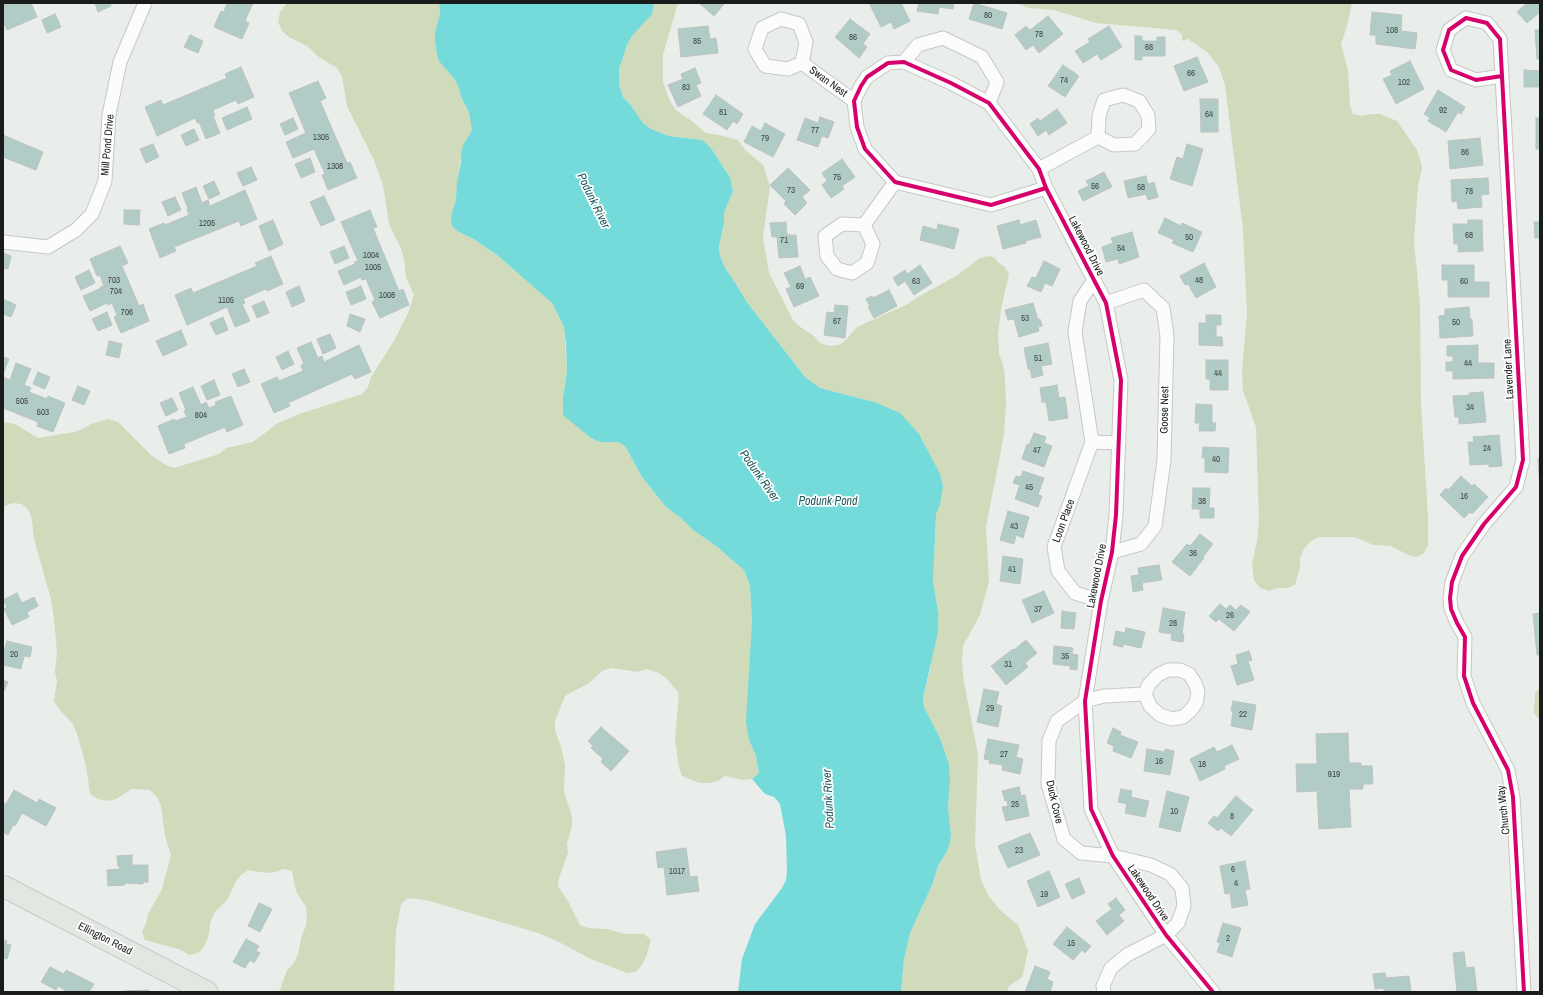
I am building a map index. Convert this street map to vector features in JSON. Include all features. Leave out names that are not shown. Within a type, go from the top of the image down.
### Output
[{"type":"main road","name":"Ellington Road","points":[[3,886],[207,992]]},
{"type":"street","name":"Mill Pond Drive","points":[[3,242],[48,247],[76,230],[92,214],[105,181],[109,115],[120,62],[145,3]]},
{"type":"street","name":"Lavender Lane","points":[[1465,637],[1451,609],[1450,598],[1452,582],[1462,556],[1484,524],[1516,487],[1523,460],[1500,39],[1487,23],[1466,18],[1449,30],[1443,50],[1451,70],[1476,80],[1502,76]]},
{"type":"street","points":[[989,103],[997,82],[982,57],[943,38],[918,44],[904,62],[888,63],[867,76],[854,101],[857,127],[865,149],[895,182],[991,206],[1046,188]]},
{"type":"street","name":"Lakewood Drive","points":[[904,62],[951,83],[989,103],[1039,169],[1046,188],[1106,304],[1121,380],[1116,515],[1112,552],[1085,702],[1091,809],[1113,856],[1166,935],[1213,992]]},
{"type":"street","name":"Swan Nest","points":[[802,63],[854,101]]},
{"type":"street","points":[[1123,95],[1139,101],[1148,115],[1149,129],[1134,144],[1114,145],[1098,136],[1099,116],[1104,100],[1123,95]]},
{"type":"street","points":[[1039,169],[1098,136]]},
{"type":"street","points":[[864,225],[895,182]]},
{"type":"street","name":"Loon Place","points":[[1094,280],[1080,301],[1076,332],[1092,442],[1054,547],[1058,571],[1075,593],[1102,601]]},
{"type":"street","name":"Goose Nest","points":[[1106,304],[1144,290],[1163,308],[1167,336],[1164,460],[1155,526],[1141,544],[1112,552]]},
{"type":"street","points":[[1092,442],[1119,442]]},
{"type":"street","name":"Church Way","points":[[1465,637],[1464,676],[1474,703],[1508,770],[1513,797],[1524,992]]},
{"type":"street","name":"Duck Cove","points":[[1146,694],[1104,696],[1085,702],[1057,721],[1049,741],[1048,784],[1064,839],[1081,853],[1113,856],[1151,865],[1170,874],[1182,888],[1184,906],[1178,923],[1166,935]]},
{"type":"street","points":[[1104,992],[1103,986],[1111,968],[1127,955],[1166,935]]},
{"type":"green space","points":[[287,3],[439,3],[440,14],[435,32],[438,60],[455,80],[472,121],[472,130],[463,145],[457,181],[456,199],[451,216],[459,232],[475,240],[497,255],[552,303],[564,327],[567,371],[563,398],[600,442],[618,442],[625,446],[642,477],[666,507],[744,570],[750,586],[752,621],[749,740],[756,756],[759,773],[752,779],[743,780],[725,776],[718,781],[700,783],[682,776],[679,768],[675,739],[679,693],[666,678],[659,673],[646,669],[638,672],[611,668],[602,671],[589,683],[565,696],[555,721],[555,730],[565,765],[564,791],[572,817],[572,826],[567,844],[568,853],[559,878],[558,886],[568,901],[580,925],[589,928],[607,929],[625,934],[644,934],[651,940],[646,957],[636,972],[627,973],[591,959],[555,940],[538,933],[426,900],[408,898],[401,904],[396,931],[394,992],[279,992],[287,970],[294,963],[298,954],[307,917],[306,907],[296,891],[292,871],[283,869],[266,873],[248,870],[241,875],[235,883],[228,899],[215,912],[211,920],[208,938],[204,947],[198,953],[189,955],[181,950],[145,940],[142,932],[148,914],[162,889],[171,855],[165,836],[161,806],[157,797],[150,790],[131,789],[116,799],[107,801],[98,799],[90,794],[86,765],[76,731],[72,723],[54,701],[57,681],[55,672],[57,653],[51,599],[34,539],[32,520],[29,511],[22,504],[12,503],[3,507],[3,422],[15,424],[38,438],[74,432],[91,424],[109,419],[118,422],[151,455],[166,465],[174,468],[219,454],[226,448],[253,442],[278,423],[299,414],[362,394],[368,387],[371,377],[395,339],[408,313],[414,295],[406,277],[404,258],[389,224],[383,185],[374,160],[347,106],[342,76],[337,68],[320,58],[307,46],[289,37],[282,31],[278,22],[280,12]]},
{"type":"green space","points":[[654,3],[680,3],[677,6],[663,55],[663,82],[671,103],[677,111],[706,133],[738,140],[746,151],[763,165],[770,186],[763,237],[769,273],[793,320],[814,336],[820,343],[829,346],[839,345],[846,340],[857,327],[908,304],[956,276],[980,258],[989,256],[994,257],[1004,266],[1009,274],[1001,309],[998,335],[999,353],[1004,369],[1006,405],[1004,435],[986,527],[989,581],[980,615],[963,646],[962,664],[978,755],[975,844],[981,880],[989,896],[1000,910],[1018,925],[1028,951],[1021,978],[1009,986],[1007,992],[901,992],[904,959],[910,933],[933,883],[938,866],[947,851],[951,834],[948,808],[950,781],[949,764],[940,738],[924,707],[923,698],[930,670],[938,612],[933,581],[936,514],[940,505],[943,486],[941,476],[874,402],[820,388],[805,377],[746,301],[725,268],[720,256],[719,246],[724,223],[724,213],[733,191],[730,177],[715,154],[702,140],[669,136],[651,129],[643,123],[630,104],[623,97],[619,83],[619,69],[627,45],[632,36],[651,14]]},
{"type":"green space","points":[[1016,3],[1352,3],[1341,44],[1348,70],[1350,105],[1353,114],[1362,116],[1380,114],[1397,121],[1417,150],[1422,168],[1418,186],[1414,241],[1420,304],[1421,403],[1428,517],[1428,545],[1424,553],[1417,557],[1408,555],[1391,546],[1373,545],[1355,537],[1318,537],[1310,542],[1304,549],[1300,558],[1300,567],[1295,585],[1269,591],[1260,588],[1254,580],[1252,564],[1259,522],[1256,427],[1243,391],[1242,371],[1247,314],[1243,229],[1225,85],[1219,67],[1207,52],[1188,39],[1182,41],[1182,34],[1176,30],[1096,23],[1054,10],[1029,8]]},
{"type":"green space","points":[[1540,686],[1540,720],[1534,713],[1535,694]]},
{"type":"water","name":"Podunk Pond","points":[[439,3],[654,3],[652,14],[632,36],[627,45],[619,69],[619,84],[623,97],[630,104],[643,123],[651,129],[669,136],[702,140],[709,146],[730,177],[733,191],[724,213],[724,223],[719,246],[720,256],[725,268],[746,301],[805,377],[820,388],[874,402],[900,413],[919,434],[941,476],[943,486],[940,505],[936,514],[933,581],[938,612],[938,632],[923,698],[924,707],[940,738],[949,764],[950,781],[948,808],[951,834],[947,851],[938,866],[933,883],[910,933],[904,959],[901,992],[738,992],[742,959],[755,924],[782,888],[786,880],[787,871],[786,836],[780,804],[774,797],[765,794],[752,779],[759,773],[756,756],[749,740],[746,722],[752,621],[750,586],[744,570],[666,507],[642,477],[625,446],[618,442],[600,442],[591,438],[563,415],[563,398],[567,371],[566,345],[564,327],[552,303],[497,255],[475,240],[459,232],[452,226],[451,216],[456,199],[461,154],[463,145],[472,130],[469,112],[461,97],[459,88],[455,80],[438,60],[435,32],[440,14]]},
{"type":"building","points":[[3,3],[31,3],[37,17],[7,30],[3,21],[3,13],[5,12]]},
{"type":"building","points":[[95,3],[110,3],[111,6],[98,12]]},
{"type":"building","points":[[227,3],[253,3],[245,21],[249,23],[242,39],[214,27],[221,11],[224,12]]},
{"type":"building","points":[[699,3],[725,3],[714,16]]},
{"type":"building","points":[[869,3],[901,3],[910,21],[894,29],[891,22],[881,27]]},
{"type":"building","points":[[919,3],[954,3],[953,9],[939,7],[938,14],[917,11]]},
{"type":"building","points":[[974,3],[1007,13],[1002,29],[969,19]]},
{"type":"building","points":[[1527,3],[1540,3],[1540,9],[1538,11],[1539,13],[1527,23],[1517,12]]},
{"type":"building","points":[[1372,12],[1402,15],[1401,31],[1417,33],[1415,49],[1376,44],[1376,35],[1370,35]]},
{"type":"building","points":[[55,14],[61,27],[47,33],[42,20]]},
{"type":"building","points":[[1048,16],[1063,34],[1039,53],[1033,45],[1026,50],[1015,35],[1026,26],[1030,30]]},
{"type":"building","points":[[850,19],[870,34],[863,44],[867,47],[859,58],[835,37]]},
{"type":"building","points":[[708,26],[710,39],[716,38],[718,53],[681,57],[678,29]]},
{"type":"building","points":[[1109,26],[1122,47],[1101,60],[1097,54],[1083,63],[1075,51],[1090,42],[1088,39]]},
{"type":"building","points":[[1535,30],[1540,30],[1540,59],[1537,59]]},
{"type":"building","points":[[190,35],[203,41],[198,53],[184,47]]},
{"type":"building","points":[[1135,36],[1142,36],[1142,41],[1157,41],[1157,37],[1165,37],[1165,56],[1142,56],[1142,60],[1135,60]]},
{"type":"building","points":[[1197,57],[1208,82],[1184,91],[1174,66]]},
{"type":"building","points":[[1410,61],[1424,89],[1396,104],[1383,79],[1392,75],[1390,71]]},
{"type":"building","points":[[1063,65],[1079,76],[1065,97],[1048,86]]},
{"type":"building","points":[[241,67],[254,97],[238,104],[236,100],[213,110],[215,115],[213,116],[220,133],[206,139],[199,122],[197,123],[195,118],[157,136],[145,107],[161,100],[163,105],[227,78],[225,74]]},
{"type":"building","points":[[695,68],[701,83],[696,85],[701,96],[678,107],[668,85],[683,79],[681,74]]},
{"type":"building","points":[[1524,70],[1540,71],[1540,87],[1524,87]]},
{"type":"building","points":[[318,81],[326,98],[320,101],[347,163],[350,162],[357,178],[328,190],[322,175],[325,174],[314,149],[293,158],[286,142],[306,133],[289,93]]},
{"type":"building","points":[[1438,90],[1465,107],[1461,114],[1458,112],[1446,132],[1428,121],[1430,118],[1424,114]]},
{"type":"building","points":[[716,95],[743,114],[737,124],[733,121],[727,130],[703,114]]},
{"type":"building","points":[[1200,99],[1218,99],[1218,132],[1201,132]]},
{"type":"building","points":[[247,107],[252,119],[227,130],[222,118]]},
{"type":"building","points":[[1057,109],[1067,123],[1049,135],[1046,130],[1038,136],[1030,124],[1038,118],[1040,121]]},
{"type":"building","points":[[820,117],[834,122],[828,138],[822,136],[818,147],[797,140],[805,118],[818,123]]},
{"type":"building","points":[[293,118],[298,129],[285,135],[280,124]]},
{"type":"building","points":[[1536,118],[1540,118],[1540,149],[1536,149]]},
{"type":"building","points":[[765,123],[785,134],[773,157],[744,142],[752,126],[761,131]]},
{"type":"building","points":[[194,129],[199,140],[186,146],[181,135]]},
{"type":"building","points":[[3,135],[43,152],[36,170],[3,157]]},
{"type":"building","points":[[1480,138],[1483,165],[1450,169],[1448,141]]},
{"type":"building","points":[[153,144],[159,157],[146,163],[140,149]]},
{"type":"building","points":[[1187,144],[1203,149],[1192,186],[1170,179],[1177,157],[1183,159]]},
{"type":"building","points":[[310,158],[315,172],[301,178],[295,164]]},
{"type":"building","points":[[842,159],[855,177],[842,186],[844,189],[831,198],[822,185],[827,181],[822,173]]},
{"type":"building","points":[[251,167],[257,180],[243,186],[237,173]]},
{"type":"building","points":[[788,168],[810,190],[802,197],[807,203],[795,215],[784,204],[786,201],[770,185]]},
{"type":"building","points":[[1104,172],[1112,187],[1083,201],[1078,191],[1089,186],[1086,181]]},
{"type":"building","points":[[1146,176],[1148,184],[1154,182],[1158,197],[1148,200],[1146,194],[1128,198],[1124,181]]},
{"type":"building","points":[[1488,178],[1489,194],[1481,195],[1482,207],[1458,209],[1457,201],[1452,202],[1451,180]]},
{"type":"building","points":[[214,181],[220,194],[209,199],[203,186]]},
{"type":"building","points":[[196,187],[202,203],[208,200],[210,206],[245,190],[257,219],[241,226],[239,221],[174,247],[176,251],[160,258],[149,229],[164,223],[165,225],[189,215],[182,193]]},
{"type":"building","points":[[324,196],[335,220],[321,226],[310,202]]},
{"type":"building","points":[[175,197],[181,210],[168,216],[162,202]]},
{"type":"building","points":[[124,210],[140,210],[139,225],[124,224]]},
{"type":"building","points":[[370,210],[377,227],[373,228],[399,291],[403,289],[409,305],[380,318],[372,302],[375,300],[366,279],[362,280],[361,277],[344,285],[338,271],[355,264],[354,262],[358,261],[341,222]]},
{"type":"building","points":[[1165,218],[1181,226],[1182,223],[1202,232],[1193,252],[1172,243],[1174,240],[1158,233]]},
{"type":"building","points":[[273,220],[283,244],[269,251],[259,226]]},
{"type":"building","points":[[1019,220],[1020,225],[1036,220],[1041,237],[1025,241],[1026,243],[1003,249],[997,226]]},
{"type":"building","points":[[1468,220],[1482,220],[1483,251],[1458,252],[1458,244],[1454,244],[1453,224],[1468,224]]},
{"type":"building","points":[[786,222],[787,235],[796,235],[798,257],[779,258],[777,237],[772,237],[770,223]]},
{"type":"building","points":[[1534,222],[1540,222],[1540,238],[1535,238]]},
{"type":"building","points":[[938,224],[959,229],[954,249],[920,240],[923,226],[937,230]]},
{"type":"building","points":[[1132,232],[1139,257],[1119,264],[1118,259],[1106,262],[1102,247],[1113,243],[1111,238]]},
{"type":"building","points":[[120,246],[128,263],[122,266],[139,306],[143,304],[149,321],[121,333],[114,317],[117,315],[112,303],[108,305],[107,303],[90,311],[83,296],[104,286],[100,275],[97,276],[90,259]]},
{"type":"building","points":[[344,246],[349,258],[335,264],[330,252]]},
{"type":"building","points":[[3,253],[11,256],[8,269],[3,268]]},
{"type":"building","points":[[271,256],[283,284],[267,291],[266,289],[243,299],[245,303],[242,304],[250,321],[235,327],[227,307],[187,325],[175,295],[191,288],[193,293],[257,266],[255,263]]},
{"type":"building","points":[[1044,261],[1060,269],[1052,286],[1045,283],[1041,292],[1027,286],[1032,277],[1036,278]]},
{"type":"building","points":[[1204,263],[1216,287],[1196,298],[1188,284],[1185,285],[1180,276]]},
{"type":"building","points":[[920,265],[932,283],[914,295],[905,281],[898,286],[893,278],[905,270],[907,274]]},
{"type":"building","points":[[1442,265],[1474,265],[1474,282],[1489,282],[1489,297],[1448,297],[1448,280],[1442,280]]},
{"type":"building","points":[[800,266],[805,279],[810,277],[819,296],[794,307],[786,289],[791,287],[784,273]]},
{"type":"building","points":[[89,270],[95,283],[81,290],[75,277]]},
{"type":"building","points":[[299,286],[305,301],[292,307],[286,292]]},
{"type":"building","points":[[361,286],[366,299],[351,305],[346,292]]},
{"type":"building","points":[[889,290],[897,306],[874,318],[868,307],[870,306],[866,299],[872,296],[873,298]]},
{"type":"building","points":[[3,299],[16,305],[11,317],[3,314]]},
{"type":"building","points":[[264,301],[269,313],[257,318],[252,306]]},
{"type":"building","points":[[1033,303],[1038,320],[1040,319],[1042,326],[1038,327],[1039,331],[1019,337],[1014,319],[1008,320],[1005,310]]},
{"type":"building","points":[[835,305],[848,306],[845,338],[824,335],[827,312],[834,313]]},
{"type":"building","points":[[1469,307],[1470,319],[1472,319],[1473,336],[1440,338],[1439,316],[1445,315],[1445,309]]},
{"type":"building","points":[[107,312],[112,325],[98,331],[92,319]]},
{"type":"building","points":[[350,314],[365,319],[360,332],[347,326]]},
{"type":"building","points":[[1206,315],[1221,315],[1221,325],[1216,325],[1216,337],[1222,337],[1223,346],[1199,345],[1199,323],[1206,323]]},
{"type":"building","points":[[223,317],[228,330],[216,335],[210,323]]},
{"type":"building","points":[[181,330],[187,345],[163,356],[156,341]]},
{"type":"building","points":[[330,334],[336,348],[323,354],[317,339]]},
{"type":"building","points":[[109,341],[122,344],[119,358],[106,355]]},
{"type":"building","points":[[311,342],[318,358],[322,356],[324,362],[359,345],[371,372],[355,379],[352,374],[288,403],[290,406],[274,413],[261,384],[277,377],[279,381],[303,371],[301,365],[304,364],[297,348]]},
{"type":"building","points":[[1048,343],[1052,364],[1041,366],[1043,375],[1032,378],[1030,369],[1028,369],[1024,348]]},
{"type":"building","points":[[1478,345],[1478,363],[1494,363],[1494,378],[1453,379],[1453,371],[1446,371],[1446,362],[1453,362],[1453,356],[1447,356],[1447,346]]},
{"type":"building","points":[[288,351],[294,364],[282,370],[276,357]]},
{"type":"building","points":[[3,357],[9,359],[3,374]]},
{"type":"building","points":[[1206,360],[1228,360],[1228,390],[1210,390],[1210,379],[1206,379]]},
{"type":"building","points":[[16,363],[31,369],[24,385],[31,388],[29,392],[47,399],[48,396],[65,403],[53,432],[37,426],[38,422],[3,408],[3,377],[10,380]]},
{"type":"building","points":[[244,369],[250,382],[238,387],[232,374]]},
{"type":"building","points":[[38,372],[50,377],[45,389],[33,384]]},
{"type":"building","points":[[214,380],[220,395],[207,400],[201,386]]},
{"type":"building","points":[[1057,385],[1059,398],[1065,397],[1068,418],[1049,421],[1046,402],[1042,402],[1040,388]]},
{"type":"building","points":[[78,386],[90,391],[84,405],[72,400]]},
{"type":"building","points":[[193,387],[201,405],[206,402],[209,408],[216,405],[215,402],[231,396],[243,425],[227,432],[225,427],[184,444],[185,448],[169,454],[158,426],[174,419],[175,421],[187,417],[184,411],[186,410],[179,393]]},
{"type":"building","points":[[1483,392],[1486,422],[1459,424],[1459,417],[1455,417],[1453,396],[1470,395],[1469,393]]},
{"type":"building","points":[[172,398],[178,410],[166,416],[160,403]]},
{"type":"building","points":[[1196,404],[1212,405],[1212,423],[1216,423],[1215,431],[1199,431],[1200,423],[1195,423]]},
{"type":"building","points":[[1034,433],[1046,437],[1044,443],[1052,446],[1044,467],[1022,459],[1027,444],[1029,445]]},
{"type":"building","points":[[1499,435],[1502,466],[1489,467],[1489,464],[1470,465],[1468,442],[1474,442],[1473,437]]},
{"type":"building","points":[[1203,447],[1229,448],[1228,473],[1205,472],[1205,458],[1202,458]]},
{"type":"building","points":[[1538,459],[1540,459],[1540,489]]},
{"type":"building","points":[[1023,471],[1044,478],[1038,495],[1042,496],[1038,507],[1015,499],[1020,485],[1013,483],[1016,476],[1021,477]]},
{"type":"building","points":[[1461,476],[1472,486],[1474,484],[1488,497],[1472,514],[1470,512],[1464,518],[1440,495],[1446,488],[1448,490]]},
{"type":"building","points":[[1193,488],[1210,488],[1209,508],[1214,508],[1214,518],[1200,518],[1200,509],[1192,509]]},
{"type":"building","points":[[1008,511],[1029,517],[1023,538],[1016,535],[1014,544],[1000,540]]},
{"type":"building","points":[[1200,534],[1213,544],[1190,576],[1172,562],[1187,544],[1190,546]]},
{"type":"building","points":[[1003,556],[1023,559],[1020,584],[1000,581]]},
{"type":"building","points":[[1159,565],[1162,580],[1142,583],[1143,590],[1133,592],[1131,576],[1139,575],[1138,568]]},
{"type":"building","points":[[1044,591],[1054,613],[1032,623],[1022,600]]},
{"type":"building","points":[[17,593],[22,603],[34,597],[38,606],[27,612],[29,617],[12,625],[4,609],[7,607],[3,600]]},
{"type":"building","points":[[1220,604],[1226,609],[1230,605],[1236,610],[1241,605],[1250,612],[1234,631],[1219,619],[1216,622],[1209,616]]},
{"type":"building","points":[[1163,608],[1185,612],[1182,634],[1184,634],[1183,642],[1171,640],[1172,634],[1159,632]]},
{"type":"building","points":[[1062,611],[1076,613],[1074,629],[1061,628]]},
{"type":"building","points":[[1540,613],[1540,655],[1537,655],[1533,614]]},
{"type":"building","points":[[1126,628],[1145,632],[1141,648],[1123,644],[1123,647],[1113,645],[1116,631],[1125,633]]},
{"type":"building","points":[[1026,640],[1037,653],[1025,663],[1028,667],[1006,685],[991,666]]},
{"type":"building","points":[[7,641],[32,647],[30,657],[24,656],[21,669],[3,665],[3,648],[5,648]]},
{"type":"building","points":[[1054,646],[1073,648],[1072,654],[1078,655],[1077,670],[1070,669],[1070,666],[1053,664]]},
{"type":"building","points":[[1249,651],[1252,660],[1248,661],[1254,680],[1237,685],[1231,666],[1238,664],[1236,655]]},
{"type":"building","points":[[3,680],[8,682],[3,693]]},
{"type":"building","points":[[984,689],[999,692],[996,704],[1002,706],[998,727],[977,722]]},
{"type":"building","points":[[1233,701],[1256,705],[1252,730],[1231,726]]},
{"type":"building","points":[[601,727],[629,751],[611,771],[601,762],[603,759],[591,748],[593,746],[588,741]]},
{"type":"building","points":[[1113,728],[1121,732],[1120,735],[1138,742],[1131,758],[1113,751],[1114,746],[1107,743]]},
{"type":"building","points":[[1348,733],[1349,763],[1361,763],[1361,766],[1372,766],[1373,784],[1363,784],[1363,789],[1349,789],[1351,827],[1319,829],[1317,791],[1297,792],[1296,764],[1317,764],[1316,734]]},
{"type":"building","points":[[988,739],[1019,745],[1016,757],[1023,759],[1020,774],[1002,770],[1003,765],[989,763],[990,760],[984,759]]},
{"type":"building","points":[[1232,745],[1239,759],[1224,766],[1225,769],[1200,781],[1190,759],[1214,747],[1217,752]]},
{"type":"building","points":[[1147,749],[1165,752],[1165,749],[1174,751],[1170,775],[1144,771]]},
{"type":"building","points":[[1019,787],[1021,796],[1025,795],[1029,816],[1006,821],[1002,807],[1008,806],[1007,800],[1005,801],[1002,791]]},
{"type":"building","points":[[1121,789],[1132,791],[1131,797],[1149,801],[1145,817],[1125,813],[1127,804],[1118,802]]},
{"type":"building","points":[[14,790],[37,803],[39,799],[56,808],[46,826],[22,813],[8,835],[3,832],[3,803],[6,804]]},
{"type":"building","points":[[1167,791],[1189,797],[1180,832],[1159,827]]},
{"type":"building","points":[[1236,796],[1253,810],[1231,836],[1221,828],[1218,831],[1208,823],[1214,816],[1217,818]]},
{"type":"building","points":[[1030,833],[1040,855],[1008,868],[998,846]]},
{"type":"building","points":[[686,848],[690,877],[697,876],[699,891],[667,895],[664,867],[658,868],[656,852]]},
{"type":"building","points":[[132,855],[132,865],[148,865],[148,882],[143,882],[143,884],[124,883],[125,885],[108,886],[107,870],[120,869],[118,866],[117,856]]},
{"type":"building","points":[[1245,861],[1250,889],[1245,890],[1248,905],[1232,908],[1230,893],[1225,894],[1220,866]]},
{"type":"building","points":[[1049,871],[1060,897],[1038,907],[1027,881]]},
{"type":"building","points":[[1079,878],[1085,893],[1072,899],[1065,884]]},
{"type":"building","points":[[1116,898],[1125,910],[1119,915],[1124,921],[1107,935],[1096,921],[1112,909],[1108,904]]},
{"type":"building","points":[[259,903],[272,909],[260,932],[248,926]]},
{"type":"building","points":[[1223,923],[1241,928],[1232,957],[1217,952],[1220,943],[1217,942]]},
{"type":"building","points":[[1067,927],[1091,946],[1085,953],[1082,950],[1073,960],[1053,944]]},
{"type":"building","points":[[246,939],[259,946],[256,951],[260,953],[254,963],[250,960],[245,968],[233,962]]},
{"type":"building","points":[[3,940],[7,941],[6,944],[11,945],[7,959],[3,958]]},
{"type":"building","points":[[1464,952],[1466,968],[1474,967],[1477,992],[1457,992],[1453,953]]},
{"type":"building","points":[[1035,966],[1050,972],[1047,979],[1053,982],[1050,992],[1025,992]]},
{"type":"building","points":[[50,967],[64,974],[66,970],[94,984],[89,992],[68,992],[58,986],[56,990],[41,982]]},
{"type":"building","points":[[1385,973],[1386,978],[1409,976],[1411,992],[1384,992],[1384,988],[1375,989],[1373,974]]},
{"type":"building","points":[[148,990],[148,992],[124,992],[124,991]]},
{"type":"cycle path","points":[[1502,76],[1476,80],[1451,70],[1443,50],[1449,30],[1466,18],[1487,23],[1500,39],[1523,460],[1516,487],[1484,524],[1462,556],[1452,582],[1450,598],[1451,609],[1465,637],[1464,676],[1473,703],[1508,770],[1513,797],[1524,992]]},
{"type":"cycle path","points":[[1046,188],[991,205],[895,182],[865,149],[857,127],[854,101],[861,86],[867,77],[888,63],[904,62],[951,83],[989,103],[1039,169],[1046,188],[1106,303],[1121,380],[1116,515],[1112,552],[1101,601],[1085,701],[1091,809],[1113,856],[1166,935],[1213,992]]},
{"type":"water label","name":"Podunk River","points":[[593,201]]},
{"type":"water label","name":"Podunk River","points":[[759,476]]},
{"type":"water label","name":"Podunk River","points":[[829,799]]}]
